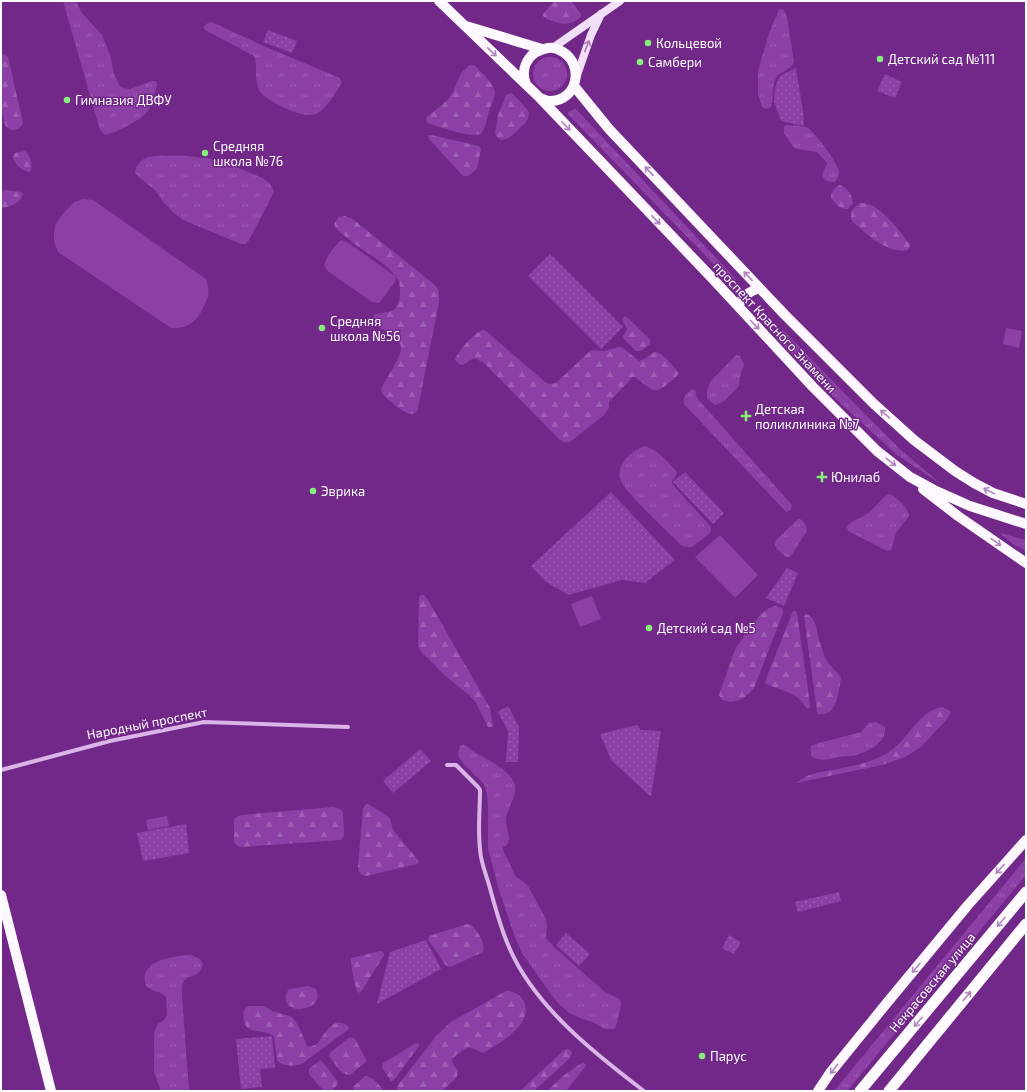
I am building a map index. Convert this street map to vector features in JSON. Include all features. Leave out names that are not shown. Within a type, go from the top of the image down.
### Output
[{"type":"highway","name":"Некрасовская улица","points":[[860,1091],[1026,892]]},
{"type":"highway","points":[[889,1091],[1026,924]]},
{"type":"main road","name":"проспект Красного Знамени","points":[[439,1],[540,98],[813,386],[877,451],[910,477],[934,490],[970,506],[1026,524]]},
{"type":"main road","points":[[554,47],[620,1]]},
{"type":"main road","points":[[540,98],[549,101],[557,100],[568,94],[575,82],[591,36],[601,14]]},
{"type":"main road","name":"проспект Красного Знамени","points":[[464,25],[542,49],[554,47],[566,54],[572,60],[575,67],[575,82],[609,130],[759,288],[874,404],[914,440],[955,471],[993,493],[1026,504]]},
{"type":"main road","points":[[526,84],[524,75],[526,63],[535,52],[542,49]]},
{"type":"main road","points":[[738,306],[742,298],[748,292],[759,288]]},
{"type":"main road","points":[[910,477],[929,494],[1026,563]]},
{"type":"main road","points":[[818,1091],[830,1073],[900,987],[968,905],[1026,840]]},
{"type":"main road","points":[[1,895],[51,1091]]},
{"type":"street","name":"Народный проспект","points":[[1,770],[110,741],[204,722],[348,727]]},
{"type":"street","points":[[447,765],[456,765],[480,790],[481,856],[496,909],[509,946],[523,973],[554,1014],[593,1050],[644,1091]]},
{"type":"green space","points":[[63,1],[76,1],[81,12],[102,35],[110,55],[114,74],[120,86],[130,89],[156,81],[157,85],[152,103],[147,112],[134,122],[109,134],[105,135],[100,130]]},
{"type":"green space","points":[[554,1],[571,1],[581,14],[581,17],[574,22],[567,24],[546,19],[543,14]]},
{"type":"green space","points":[[779,10],[784,10],[787,17],[794,62],[775,80],[771,105],[770,108],[766,109],[762,107],[758,94],[758,71],[769,33]]},
{"type":"green space","points":[[210,22],[340,78],[341,84],[328,104],[317,113],[305,115],[285,108],[271,101],[259,90],[256,79],[256,64],[254,56],[204,29],[205,25]]},
{"type":"green space","points":[[268,30],[297,41],[292,53],[263,42]]},
{"type":"green space","points":[[1,54],[7,56],[9,61],[23,123],[18,129],[15,130],[10,130],[5,125],[1,106]]},
{"type":"green space","points":[[553,57],[560,59],[565,64],[567,74],[565,84],[560,89],[547,91],[540,89],[535,84],[533,71],[535,64],[540,59]]},
{"type":"green space","points":[[474,65],[487,78],[493,86],[495,93],[485,126],[481,134],[463,134],[428,123],[426,120],[427,117],[449,98],[463,71]]},
{"type":"green space","points":[[796,68],[804,126],[781,121],[774,102],[775,87],[780,76]]},
{"type":"green space","points":[[885,74],[902,82],[895,98],[877,91]]},
{"type":"green space","points":[[512,93],[527,109],[528,117],[526,122],[514,134],[504,140],[501,140],[495,134],[498,115],[506,95]]},
{"type":"green space","points":[[575,108],[735,278],[736,284],[733,284],[729,280],[567,113]]},
{"type":"green space","points":[[784,126],[806,127],[811,130],[838,167],[839,174],[835,182],[829,182],[823,177],[822,175],[827,163],[817,152],[793,147],[784,133]]},
{"type":"green space","points":[[428,135],[479,146],[481,149],[477,169],[468,176],[463,176],[429,139]]},
{"type":"green space","points":[[25,151],[31,160],[32,168],[29,172],[19,167],[13,157],[15,153]]},
{"type":"green space","points":[[173,156],[207,158],[224,162],[260,177],[270,184],[274,192],[248,242],[241,244],[183,220],[163,202],[156,191],[135,173],[136,168],[141,161],[148,157]]},
{"type":"green space","points":[[840,185],[851,194],[852,197],[853,203],[848,209],[840,208],[831,198],[833,190]]},
{"type":"green space","points":[[6,190],[23,193],[18,202],[8,207],[1,208],[1,192]]},
{"type":"green space","points":[[83,199],[93,200],[206,279],[208,285],[208,298],[196,319],[183,327],[171,328],[58,252],[54,242],[55,225],[74,202]]},
{"type":"green space","points":[[860,203],[874,206],[881,211],[909,243],[910,246],[908,250],[902,251],[888,248],[875,241],[854,223],[851,219],[851,213]]},
{"type":"green space","points":[[345,216],[354,220],[432,282],[438,289],[439,302],[418,408],[414,414],[404,411],[382,393],[382,387],[401,352],[401,348],[400,342],[396,338],[380,328],[373,320],[374,315],[392,311],[398,304],[400,297],[399,281],[388,268],[337,230],[334,224],[339,217]]},
{"type":"green space","points":[[341,240],[347,242],[395,276],[395,282],[380,302],[372,302],[329,272],[324,266],[331,252]]},
{"type":"green space","points":[[550,254],[623,327],[601,349],[528,276]]},
{"type":"green space","points":[[625,316],[650,340],[650,344],[641,351],[635,350],[624,339],[623,336],[627,329],[622,319]]},
{"type":"green space","points":[[1006,328],[1022,331],[1019,348],[1003,344]]},
{"type":"green space","points":[[483,330],[545,382],[550,384],[556,383],[589,352],[595,350],[604,351],[619,347],[623,348],[639,361],[654,352],[658,352],[668,360],[679,373],[664,387],[656,390],[653,390],[633,377],[609,402],[609,408],[604,415],[570,442],[565,442],[557,437],[485,364],[475,358],[463,365],[459,364],[455,360],[456,356],[467,343],[476,334]]},
{"type":"green space","points":[[783,330],[901,450],[941,484],[897,455],[837,400],[776,338],[777,332]]},
{"type":"green space","points":[[736,355],[740,356],[744,365],[740,376],[739,386],[723,402],[715,405],[707,398],[707,391],[710,382]]},
{"type":"green space","points":[[692,389],[695,390],[697,398],[792,505],[791,510],[786,512],[684,404],[684,397]]},
{"type":"green space","points":[[644,446],[657,452],[677,472],[672,484],[711,527],[709,534],[692,547],[682,546],[622,484],[620,473],[623,463],[630,454]]},
{"type":"green space","points":[[685,472],[724,513],[713,524],[673,482]]},
{"type":"green space","points":[[611,492],[675,560],[645,583],[622,580],[568,595],[545,581],[531,566]]},
{"type":"green space","points":[[889,494],[902,503],[909,516],[896,533],[891,550],[887,551],[848,531],[847,527],[852,522],[868,513]]},
{"type":"green space","points":[[798,519],[804,523],[807,531],[791,556],[786,557],[777,549],[775,544],[776,540]]},
{"type":"green space","points":[[1000,533],[1026,540],[1026,551],[1013,544]]},
{"type":"green space","points":[[720,535],[758,575],[735,598],[695,557]]},
{"type":"green space","points":[[787,568],[798,573],[784,606],[766,598]]},
{"type":"green space","points":[[424,595],[428,600],[490,708],[493,725],[492,727],[488,727],[475,701],[444,675],[422,653],[418,646],[419,597]]},
{"type":"green space","points":[[592,596],[601,619],[580,627],[571,604]]},
{"type":"green space","points":[[775,606],[782,608],[783,613],[754,688],[738,700],[730,702],[723,700],[719,695],[736,647],[761,614],[769,608]]},
{"type":"green space","points":[[793,611],[797,613],[810,704],[808,709],[795,696],[765,683]]},
{"type":"green space","points":[[805,614],[812,618],[826,659],[841,678],[836,702],[830,712],[825,714],[818,714],[817,712],[804,616]]},
{"type":"green space","points":[[508,706],[519,727],[518,762],[506,762],[508,731],[498,712]]},
{"type":"green space","points":[[942,707],[951,712],[947,719],[921,747],[905,757],[882,765],[796,783],[807,776],[816,773],[854,766],[873,760],[889,752],[896,747],[926,714]]},
{"type":"green space","points":[[876,722],[885,727],[885,733],[879,743],[869,750],[852,756],[843,756],[826,760],[812,757],[810,749],[811,746],[861,732],[869,723]]},
{"type":"green space","points":[[637,725],[641,730],[661,731],[651,797],[611,760],[600,734]]},
{"type":"green space","points":[[463,745],[496,764],[512,779],[515,785],[515,791],[506,819],[509,840],[503,847],[503,850],[516,877],[528,886],[546,919],[546,938],[554,947],[605,992],[620,999],[621,1007],[615,1029],[605,1029],[569,1013],[550,993],[522,953],[499,890],[488,849],[487,793],[484,784],[460,759],[458,754],[459,749],[460,746]]},
{"type":"green space","points":[[420,749],[431,761],[393,793],[383,781]]},
{"type":"green space","points":[[366,804],[390,818],[393,830],[418,860],[419,862],[417,864],[366,876],[362,875],[358,870],[358,866],[363,809]]},
{"type":"green space","points":[[333,807],[340,809],[343,812],[344,835],[341,840],[240,847],[235,844],[234,819],[241,815]]},
{"type":"green space","points":[[167,816],[169,826],[148,830],[146,820]]},
{"type":"green space","points":[[186,824],[189,853],[143,861],[137,833]]},
{"type":"green space","points":[[1026,858],[1026,875],[847,1091],[834,1091]]},
{"type":"green space","points":[[839,892],[841,901],[798,912],[795,902]]},
{"type":"green space","points":[[467,924],[472,925],[482,941],[484,949],[483,952],[450,967],[445,965],[428,940],[429,936]]},
{"type":"green space","points":[[566,933],[590,954],[579,966],[556,945]]},
{"type":"green space","points":[[729,935],[741,942],[734,954],[722,948]]},
{"type":"green space","points":[[426,940],[441,969],[377,1004],[390,952]]},
{"type":"green space","points":[[380,951],[383,952],[384,955],[359,993],[354,981],[351,958]]},
{"type":"green space","points":[[191,955],[200,959],[203,964],[199,972],[187,978],[182,985],[189,1091],[161,1091],[154,1072],[154,1032],[158,1024],[165,1019],[167,1015],[166,997],[147,987],[145,975],[149,967],[160,961],[173,957]]},
{"type":"green space","points":[[308,986],[316,989],[318,994],[314,1004],[303,1009],[298,1009],[288,1005],[286,1001],[286,993],[289,989]]},
{"type":"green space","points":[[506,991],[514,992],[519,995],[524,1002],[526,1010],[520,1025],[506,1039],[483,1053],[469,1047],[458,1054],[452,1060],[458,1071],[457,1076],[442,1091],[398,1091],[398,1085],[437,1035],[451,1022]]},
{"type":"green space","points":[[251,1006],[264,1006],[272,1011],[292,1017],[298,1025],[307,1046],[309,1047],[318,1043],[327,1030],[335,1024],[344,1024],[349,1027],[349,1029],[303,1063],[293,1066],[286,1065],[277,1060],[274,1037],[271,1034],[252,1030],[245,1025],[244,1011],[246,1008]]},
{"type":"green space","points":[[272,1036],[275,1068],[260,1069],[262,1087],[241,1089],[236,1039]]},
{"type":"green space","points":[[350,1037],[355,1039],[367,1061],[350,1075],[343,1073],[329,1056],[331,1052]]},
{"type":"green space","points":[[416,1043],[419,1044],[419,1046],[394,1080],[391,1081],[383,1069],[383,1063]]},
{"type":"green space","points":[[567,1049],[572,1053],[570,1058],[534,1091],[520,1091],[564,1050]]},
{"type":"green space","points":[[321,1060],[338,1082],[335,1088],[331,1090],[324,1091],[309,1074],[309,1069]]},
{"type":"green space","points":[[583,1062],[586,1065],[585,1067],[566,1091],[547,1091],[563,1076]]},
{"type":"green space","points":[[365,1076],[374,1080],[384,1091],[355,1091],[353,1088],[354,1086]]},
{"type":"place","name":"Кольцевой","points":[[648,43]]},
{"type":"place","name":"Детский сад №111","points":[[880,59]]},
{"type":"place","name":"Самбери","points":[[640,62]]},
{"type":"place","name":"Гимназия ДВФУ","points":[[67,100]]},
{"type":"place","name":"Средняя школа №76","points":[[205,153]]},
{"type":"place","name":"Средняя школа №56","points":[[322,328]]},
{"type":"place","name":"Детская поликлиника №7","points":[[746,416]]},
{"type":"place","name":"Юнилаб","points":[[822,477]]},
{"type":"place","name":"Эврика","points":[[313,491]]},
{"type":"place","name":"Детский сад №5","points":[[649,628]]},
{"type":"place","name":"Парус","points":[[702,1056]]}]
